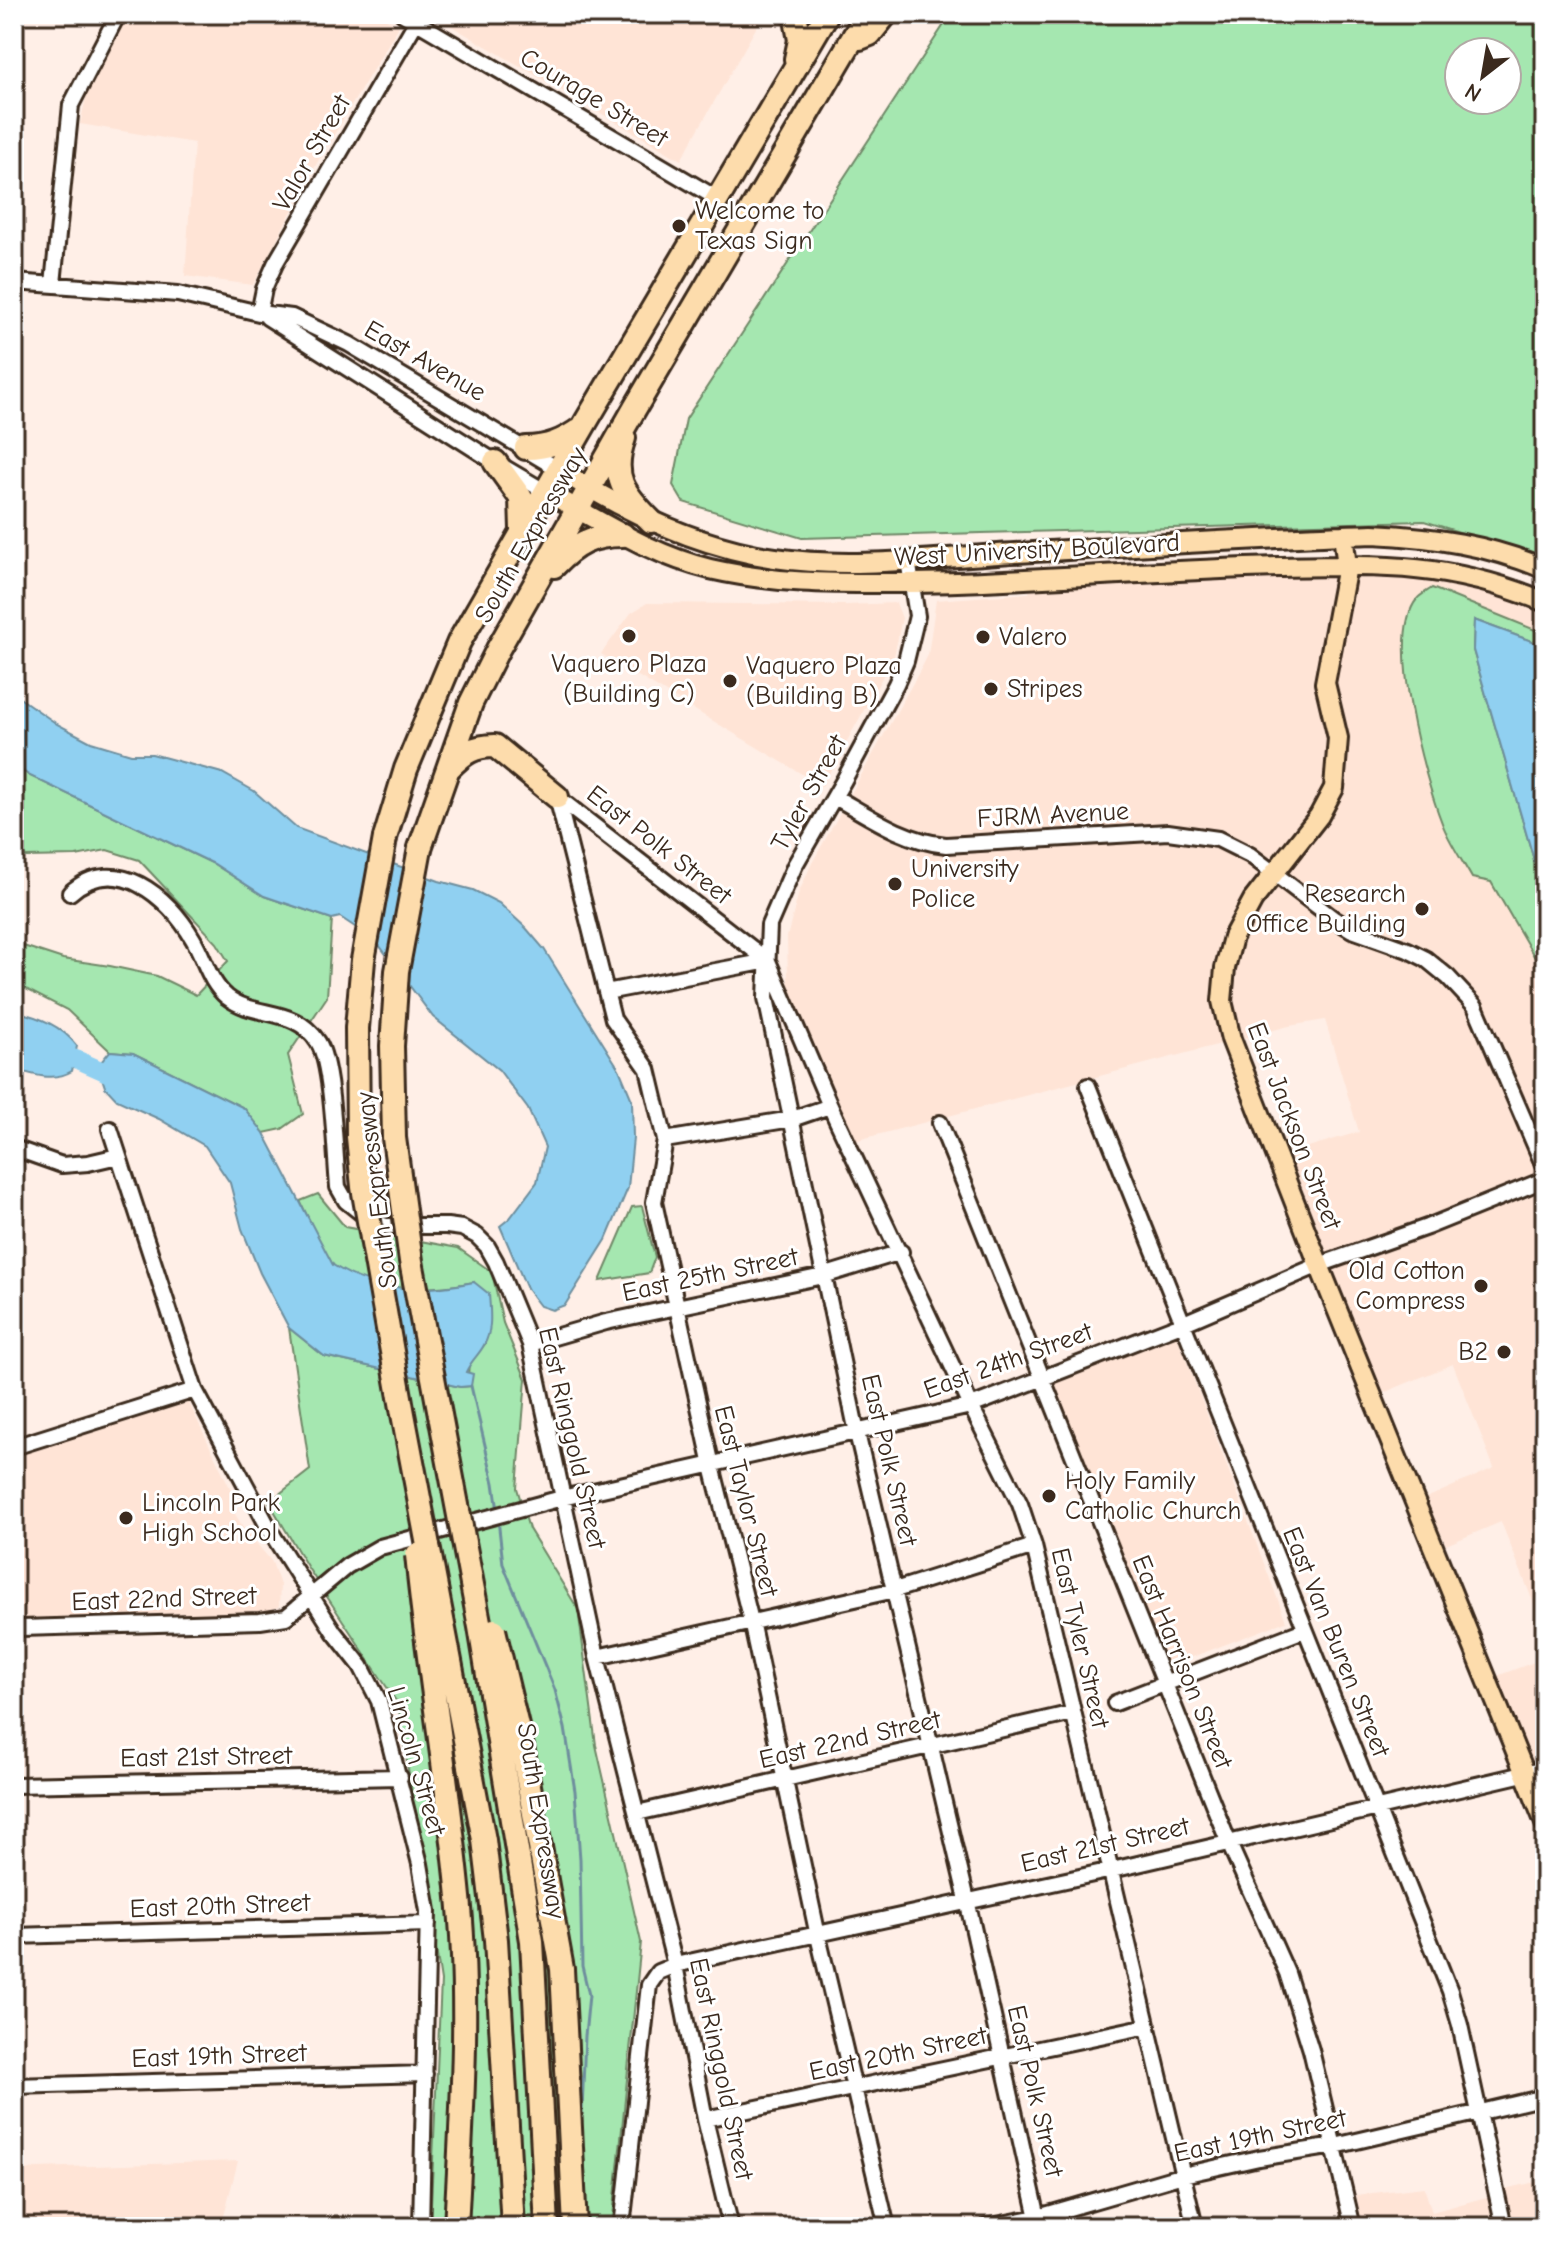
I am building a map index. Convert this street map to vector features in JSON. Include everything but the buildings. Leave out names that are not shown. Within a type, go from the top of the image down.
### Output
[{"type":"highway","points":[[790,79],[800,40],[795,14]]},
{"type":"highway","name":"South Expressway","points":[[547,2227],[532,1941],[481,1632],[403,1219],[392,1089],[397,971],[420,848],[471,703],[635,408],[867,14]]},
{"type":"highway","points":[[821,16],[852,42],[870,34],[886,14]]},
{"type":"highway","name":"South Expressway","points":[[513,2227],[496,1940],[484,1840],[363,1187],[356,1090],[363,960],[385,838],[406,769],[443,678],[473,616],[790,79],[821,16]]},
{"type":"highway","points":[[635,408],[622,444],[619,478],[623,490],[651,521]]},
{"type":"highway","points":[[526,448],[545,448],[583,427]]},
{"type":"highway","points":[[495,462],[521,498],[521,534]]},
{"type":"highway","points":[[533,587],[575,545],[589,538],[623,535]]},
{"type":"highway","points":[[445,771],[465,751],[479,746],[495,746],[557,797]]},
{"type":"highway","points":[[432,1373],[522,1747],[560,1955],[575,2227]]},
{"type":"highway","points":[[403,1414],[426,1644],[459,1889],[464,2004],[456,2227]]},
{"type":"main road","name":"West University Boulevard","points":[[558,469],[651,521],[773,558],[806,561],[908,560],[1343,535],[1424,537],[1460,542],[1545,569]]},
{"type":"main road","name":"West University Boulevard","points":[[546,492],[663,555],[738,574],[805,584],[969,582],[1169,569],[1404,566],[1448,571],[1514,589],[1545,602]]},
{"type":"main road","name":"East Jackson Street","points":[[1343,535],[1347,566],[1325,683],[1338,738],[1334,788],[1319,816],[1253,900],[1233,937],[1225,968],[1222,1001],[1231,1039],[1319,1265],[1545,1823]]},
{"type":"street","points":[[53,284],[71,105],[118,14]]},
{"type":"street","name":"Courage Street","points":[[410,18],[718,199]]},
{"type":"street","name":"Valor Street","points":[[259,313],[264,289],[275,264],[410,18]]},
{"type":"street","name":"East Avenue","points":[[14,282],[178,294],[259,313],[292,317],[349,344],[558,469]]},
{"type":"street","name":"East Avenue","points":[[259,313],[546,492]]},
{"type":"street","name":"Tyler Street","points":[[768,961],[769,925],[795,865],[835,797],[906,661],[917,616],[908,560]]},
{"type":"street","name":"East Polk Street","points":[[557,797],[768,961],[766,998],[823,1276],[1039,2222]]},
{"type":"street","name":"East Taylor Street","points":[[557,797],[613,1019],[648,1069],[665,1140],[654,1202],[712,1466],[751,1621],[818,1936],[887,2227]]},
{"type":"street","name":"FJRM Avenue","points":[[835,797],[891,830],[930,843],[946,845],[1168,832],[1218,839],[1250,855],[1352,930],[1426,959],[1457,987],[1475,1006],[1544,1163]]},
{"type":"street","name":"East Ringgold Street","points":[[70,893],[80,884],[105,875],[118,876],[142,886],[172,911],[193,938],[221,992],[243,1006],[279,1014],[299,1023],[310,1032],[325,1056],[338,1187],[346,1201],[371,1221],[386,1226],[462,1228],[477,1236],[496,1262],[530,1344],[597,1657],[675,1965],[705,2119],[731,2227]]},
{"type":"street","points":[[606,992],[768,961]]},
{"type":"street","name":"East Tyler Street","points":[[768,961],[830,1106],[1020,1504],[1034,1546],[1195,2227]]},
{"type":"street","name":"East Van Buren Street","points":[[1088,1086],[1450,1991],[1504,2227]]},
{"type":"street","points":[[665,1140],[792,1119],[830,1106]]},
{"type":"street","name":"East Harrison Street","points":[[940,1123],[1228,1841],[1287,1973],[1311,2050],[1353,2227]]},
{"type":"street","name":"Lincoln Street","points":[[110,1129],[195,1390],[272,1534],[310,1597],[361,1666],[379,1701],[420,1864],[428,1924],[421,2227]]},
{"type":"street","points":[[14,1148],[62,1165],[118,1156]]},
{"type":"street","points":[[1540,1187],[1535,1172],[1544,1163]]},
{"type":"street","name":"East 24th Street","points":[[477,1519],[971,1406],[1184,1323],[1319,1265],[1540,1187]]},
{"type":"street","name":"East 25th Street","points":[[530,1344],[606,1322],[823,1276],[901,1252]]},
{"type":"street","points":[[14,1447],[195,1390]]},
{"type":"street","name":"East 22nd Street","points":[[14,1631],[21,1628],[260,1621],[286,1617],[347,1566],[380,1547],[477,1519]]},
{"type":"street","points":[[597,1657],[895,1590],[1034,1546]]},
{"type":"street","points":[[1115,1703],[1304,1630]]},
{"type":"street","name":"East 22nd Street","points":[[637,1813],[1073,1713]]},
{"type":"street","name":"East 21st Street","points":[[675,1965],[1112,1870],[1545,1769]]},
{"type":"street","name":"East 21st Street","points":[[14,1785],[400,1777]]},
{"type":"street","name":"East 20th Street","points":[[14,1936],[428,1924]]},
{"type":"street","points":[[622,2227],[649,1985],[658,1972],[675,1965]]},
{"type":"street","name":"East 20th Street","points":[[705,2119],[1148,2026]]},
{"type":"street","name":"East 19th Street","points":[[14,2086],[425,2074]]},
{"type":"street","name":"East 19th Street","points":[[986,2227],[1039,2222],[1183,2175],[1259,2158],[1335,2146],[1545,2097]]},
{"type":"shaded area","points":[[128,14],[378,14],[399,26],[317,163],[253,285],[185,276],[194,143],[80,124],[90,80]]},
{"type":"shaded area","points":[[431,14],[748,14],[760,21],[681,160]]},
{"type":"shaded area","points":[[1395,571],[1467,581],[1545,608],[1545,1631],[1501,1522],[1446,1545],[1424,1499],[1494,1468],[1453,1364],[1383,1393],[1284,1154],[1359,1132],[1325,1020],[1289,1026],[854,1141],[792,1001],[788,980],[787,937],[799,892],[812,863],[928,655],[936,600],[1029,593],[1030,587]]},
{"type":"shaded area","points":[[647,603],[896,603],[902,618],[894,656],[822,786],[601,654],[631,613]]},
{"type":"shaded area","points":[[1176,1333],[1286,1621],[1169,1666],[1053,1382]]},
{"type":"shaded area","name":"Lincoln Park High School","points":[[182,1402],[189,1403],[234,1496],[232,1509],[272,1562],[280,1585],[279,1607],[246,1616],[134,1616],[14,1624],[14,1454]]},
{"type":"shaded area","points":[[1545,1658],[1545,1796],[1497,1676]]},
{"type":"shaded area","points":[[238,2161],[221,2227],[14,2227],[14,2175],[37,2168]]},
{"type":"shaded area","points":[[1545,2180],[1545,2227],[1513,2227],[1504,2189]]},
{"type":"shaded area","points":[[1424,2187],[1432,2212],[1490,2196],[1498,2227],[1363,2227],[1356,2195]]},
{"type":"green space","points":[[951,14],[1545,14],[1545,559],[1424,521],[802,538],[683,502],[673,485],[686,419]]},
{"type":"green space","points":[[1432,588],[1545,634],[1545,646],[1474,620],[1473,650],[1545,898],[1545,975],[1491,882],[1472,878],[1448,837],[1426,775],[1411,709],[1405,644],[1408,618],[1417,599]]},
{"type":"green space","points":[[14,765],[30,776],[214,864],[264,896],[332,919],[327,997],[288,1055],[303,1114],[282,1129],[264,1133],[244,1108],[133,1053],[110,1051],[67,1010],[14,983],[14,943],[63,959],[157,976],[196,995],[228,961],[217,943],[139,860],[107,850],[76,856],[26,857],[14,851]]},
{"type":"green space","points":[[318,1194],[345,1227],[458,1248],[492,1272],[503,1323],[526,1379],[517,1488],[529,1529],[578,1609],[596,1745],[641,1942],[612,2227],[430,2227],[441,1981],[398,1704],[308,1568],[269,1502],[310,1470],[289,1328],[324,1356],[460,1387],[471,1386],[470,1363],[485,1344],[474,1282],[440,1287],[398,1287],[377,1285],[342,1273],[331,1262],[300,1201]]},
{"type":"green space","points":[[642,1206],[655,1257],[649,1273],[600,1281],[632,1207]]},
{"type":"water","points":[[1474,620],[1545,646],[1545,898],[1473,650]]},
{"type":"water","points":[[14,694],[57,724],[91,742],[131,754],[152,754],[222,773],[254,791],[296,828],[439,881],[473,890],[499,903],[526,928],[544,949],[619,1069],[632,1100],[633,1138],[628,1188],[606,1240],[565,1305],[552,1310],[540,1306],[527,1289],[500,1226],[510,1218],[537,1182],[545,1147],[528,1109],[499,1070],[433,1017],[376,941],[340,917],[332,919],[264,896],[214,864],[30,776],[14,765]]},
{"type":"water","points":[[14,1011],[49,1023],[71,1039],[77,1046],[72,1071],[51,1077],[14,1069]]},
{"type":"water","points":[[110,1051],[133,1053],[244,1108],[264,1133],[333,1265],[366,1281],[384,1285],[437,1288],[474,1282],[489,1294],[489,1333],[466,1372],[473,1374],[471,1386],[460,1387],[324,1356],[289,1328],[260,1273],[242,1229],[230,1183],[205,1146],[159,1119],[117,1100],[105,1087],[101,1062]]},
{"type":"waterway","points":[[14,1039],[76,1059],[123,1080]]},
{"type":"waterway","points":[[471,1386],[498,1511]]},
{"type":"waterway","points":[[498,1519],[503,1564],[555,1690],[565,1728],[575,1791],[582,1966],[589,1995],[581,2137]]},
{"type":"place","name":"Welcome to Texas Sign","points":[[679,226]]},
{"type":"place","name":"Vaquero Plaza (Building C)","points":[[629,636]]},
{"type":"place","name":"Valero","points":[[983,637]]},
{"type":"place","name":"Vaquero Plaza (Building B)","points":[[730,681]]},
{"type":"place","name":"Stripes","points":[[991,689]]},
{"type":"place","name":"University Police","points":[[895,884]]},
{"type":"place","name":"Research Office Building","points":[[1422,909]]},
{"type":"place","name":"Old Cotton Compress","points":[[1481,1286]]},
{"type":"place","name":"B2","points":[[1504,1352]]},
{"type":"place","name":"Holy Family Catholic Church","points":[[1049,1496]]},
{"type":"place","name":"Lincoln Park High School","points":[[126,1518]]}]
